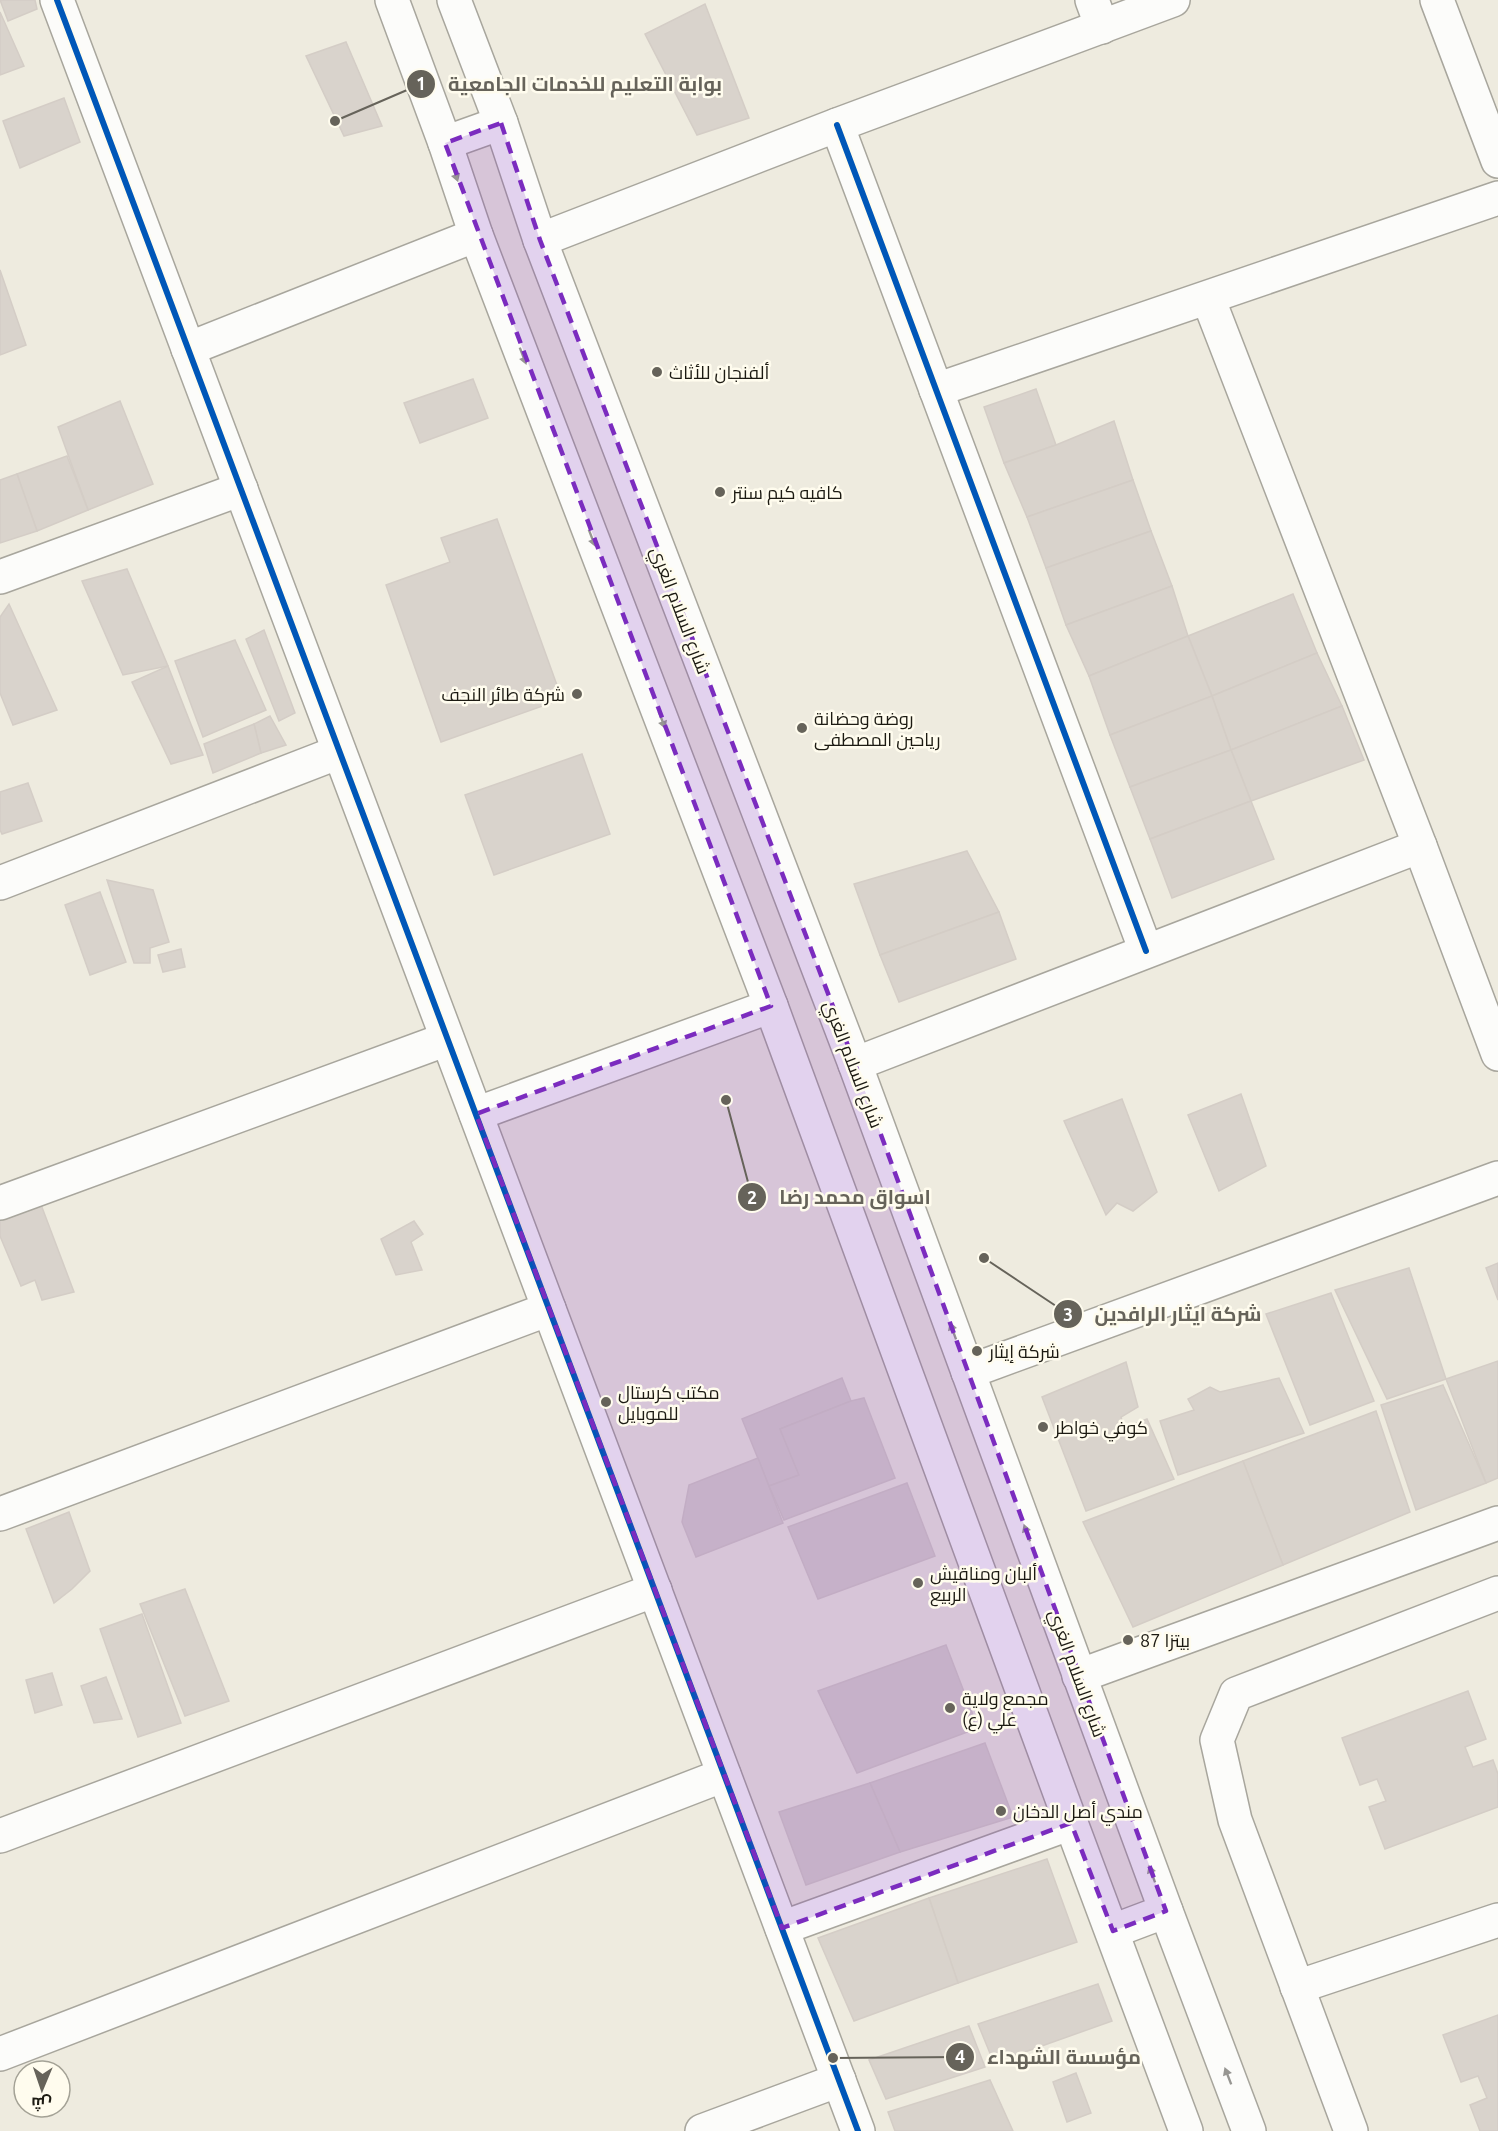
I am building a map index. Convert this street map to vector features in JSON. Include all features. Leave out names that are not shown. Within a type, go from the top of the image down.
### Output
[{"type":"street","points":[[57,0],[858,2131]]},
{"type":"street","points":[[392,0],[445,142],[476,235],[771,1006],[1186,2131]]},
{"type":"street","name":"شارع السلام الغري","points":[[454,0],[501,123],[540,240],[855,1064],[1079,1676],[1249,2131]]},
{"type":"street","points":[[540,240],[837,125],[1097,14],[1173,0]]},
{"type":"street","points":[[1437,0],[1498,161]]},
{"type":"street","points":[[445,142],[501,123]]},
{"type":"street","points":[[837,125],[1146,951]]},
{"type":"street","points":[[936,390],[1498,198]]},
{"type":"street","points":[[188,349],[476,235]]},
{"type":"street","points":[[1208,298],[1498,1054]]},
{"type":"street","points":[[0,577],[241,489]]},
{"type":"street","points":[[0,884],[339,752]]},
{"type":"street","points":[[855,1064],[1420,846]]},
{"type":"street","points":[[476,1114],[771,1006]]},
{"type":"street","points":[[0,1203],[447,1039]]},
{"type":"street","points":[[968,1372],[1498,1178]]},
{"type":"street","points":[[0,1514],[549,1309]]},
{"type":"street","points":[[1079,1676],[1498,1523]]},
{"type":"street","points":[[0,1836],[655,1590]]},
{"type":"street","points":[[1351,2131],[1235,1820],[1217,1740],[1236,1694],[1498,1593]]},
{"type":"street","points":[[0,2054],[724,1775]]},
{"type":"street","points":[[782,1928],[1071,1823]]},
{"type":"street","points":[[1113,1931],[1166,1911]]},
{"type":"street","points":[[1297,1987],[1498,1920]]},
{"type":"street","points":[[702,2131],[839,2080]]},
{"type":"highlighted area","points":[[501,123],[540,240],[855,1064],[1166,1911],[1113,1931],[1071,1823],[782,1928],[476,1114],[771,1006],[445,143]]},
{"type":"building","points":[[0,0],[35,0],[37,9],[8,21]]},
{"type":"building","points":[[705,4],[749,118],[697,135],[645,34]]},
{"type":"building","points":[[0,12],[24,66],[0,75]]},
{"type":"building","points":[[346,42],[382,126],[344,136],[306,56]]},
{"type":"building","points":[[64,98],[80,142],[20,168],[3,121]]},
{"type":"building","points":[[0,270],[26,345],[0,355]]},
{"type":"building","points":[[473,379],[488,418],[420,443],[404,403]]},
{"type":"building","points":[[1036,389],[1056,445],[1004,463],[984,407]]},
{"type":"building","points":[[120,401],[153,484],[88,510],[58,427]]},
{"type":"building","points":[[1114,421],[1133,480],[1027,517],[1004,463]]},
{"type":"building","points":[[67,456],[88,510],[37,531],[17,474]]},
{"type":"building","points":[[17,474],[37,531],[0,543],[0,480]]},
{"type":"building","points":[[1133,480],[1151,531],[1046,568],[1027,517]]},
{"type":"building","points":[[497,519],[562,699],[441,742],[386,585],[450,562],[441,538]]},
{"type":"building","points":[[1151,531],[1172,586],[1066,625],[1046,568]]},
{"type":"building","points":[[127,569],[168,666],[123,675],[82,581]]},
{"type":"building","points":[[1172,586],[1188,636],[1089,676],[1066,625]]},
{"type":"building","points":[[1293,594],[1317,653],[1212,696],[1188,636]]},
{"type":"building","points":[[9,604],[57,710],[13,725],[0,693],[0,617]]},
{"type":"building","points":[[264,630],[295,713],[279,721],[246,639]]},
{"type":"building","points":[[1188,636],[1212,696],[1110,735],[1089,676]]},
{"type":"building","points":[[235,640],[266,710],[203,737],[175,661]]},
{"type":"building","points":[[1317,653],[1342,706],[1231,750],[1212,696]]},
{"type":"building","points":[[168,666],[203,755],[171,764],[132,682]]},
{"type":"building","points":[[1212,696],[1231,750],[1130,787],[1110,735]]},
{"type":"building","points":[[1342,706],[1364,760],[1251,801],[1231,750]]},
{"type":"building","points":[[270,716],[286,745],[261,753],[254,724]]},
{"type":"building","points":[[254,724],[261,753],[213,773],[204,744]]},
{"type":"building","points":[[1231,750],[1251,801],[1150,839],[1130,787]]},
{"type":"building","points":[[582,754],[610,834],[494,875],[465,795]]},
{"type":"building","points":[[28,783],[42,821],[2,834],[0,830],[0,792]]},
{"type":"building","points":[[1251,801],[1274,859],[1172,898],[1150,839]]},
{"type":"building","points":[[967,851],[999,912],[880,955],[854,884]]},
{"type":"building","points":[[107,880],[153,890],[169,942],[150,948],[150,963],[134,963]]},
{"type":"building","points":[[100,892],[126,962],[90,975],[65,905]]},
{"type":"building","points":[[999,912],[1016,959],[899,1002],[880,955]]},
{"type":"building","points":[[181,949],[185,967],[163,972],[158,955]]},
{"type":"building","points":[[1241,1094],[1266,1166],[1219,1191],[1188,1115]]},
{"type":"building","points":[[1122,1099],[1157,1192],[1133,1211],[1117,1203],[1106,1215],[1064,1121]]},
{"type":"building","points":[[40,1202],[74,1292],[42,1300],[35,1280],[21,1286],[0,1236],[0,1216]]},
{"type":"building","points":[[414,1221],[423,1234],[411,1242],[422,1270],[396,1275],[381,1239]]},
{"type":"building","points":[[1498,1263],[1498,1300],[1486,1268]]},
{"type":"building","points":[[1409,1268],[1446,1379],[1387,1399],[1335,1290]]},
{"type":"building","points":[[1331,1293],[1374,1401],[1310,1425],[1266,1314]]},
{"type":"building","points":[[1498,1361],[1498,1478],[1486,1483],[1446,1379]]},
{"type":"building","points":[[1126,1362],[1138,1407],[1121,1417],[1124,1428],[1147,1419],[1174,1479],[1086,1511],[1042,1397]]},
{"type":"building","points":[[842,1378],[851,1401],[780,1429],[799,1475],[769,1486],[742,1419]]},
{"type":"building","points":[[1279,1378],[1304,1433],[1178,1475],[1160,1421],[1194,1410],[1188,1399],[1210,1387],[1220,1392]]},
{"type":"building","points":[[1443,1385],[1486,1483],[1416,1510],[1381,1405]]},
{"type":"building","points":[[864,1398],[895,1478],[784,1520],[769,1486],[799,1475],[780,1429]]},
{"type":"building","points":[[1376,1411],[1410,1512],[1283,1565],[1243,1461]]},
{"type":"building","points":[[758,1458],[783,1523],[696,1557],[682,1522],[689,1485]]},
{"type":"building","points":[[1243,1461],[1283,1565],[1133,1627],[1083,1522]]},
{"type":"building","points":[[907,1483],[935,1556],[818,1599],[788,1527]]},
{"type":"building","points":[[69,1512],[90,1571],[54,1603],[26,1529]]},
{"type":"building","points":[[185,1589],[229,1701],[185,1716],[140,1604]]},
{"type":"building","points":[[142,1614],[181,1723],[138,1737],[100,1629]]},
{"type":"building","points":[[946,1645],[978,1728],[857,1773],[818,1691]]},
{"type":"building","points":[[52,1673],[62,1705],[35,1713],[26,1680]]},
{"type":"building","points":[[106,1677],[122,1719],[94,1723],[81,1686]]},
{"type":"building","points":[[1468,1691],[1486,1739],[1465,1747],[1473,1767],[1493,1760],[1498,1774],[1498,1807],[1385,1849],[1369,1807],[1386,1801],[1377,1779],[1360,1785],[1342,1738]]},
{"type":"building","points":[[985,1743],[1013,1817],[900,1852],[870,1783]]},
{"type":"building","points":[[870,1783],[900,1852],[806,1885],[779,1812]]},
{"type":"building","points":[[1047,1859],[1077,1942],[958,1983],[929,1898]]},
{"type":"building","points":[[929,1898],[958,1983],[854,2021],[818,1938]]},
{"type":"building","points":[[1098,1984],[1112,2021],[994,2063],[978,2024]]},
{"type":"building","points":[[1498,2015],[1498,2131],[1480,2131],[1470,2105],[1487,2098],[1478,2076],[1461,2082],[1443,2035]]},
{"type":"building","points":[[969,2026],[985,2067],[886,2099],[869,2060]]},
{"type":"building","points":[[1076,2073],[1091,2113],[1067,2122],[1053,2082]]},
{"type":"building","points":[[990,2080],[1013,2131],[895,2131],[888,2112]]},
{"type":"cycle path","points":[[57,0],[858,2131]]},
{"type":"cycle path","points":[[837,125],[1146,951]]},
{"type":"place","name":"بوابة التعليم للخدمات الجامعية","points":[[335,121]]},
{"type":"place","name":"ألفنجان للأثاث","points":[[657,372]]},
{"type":"place","name":"كافيه كيم سنتر","points":[[720,492]]},
{"type":"place","name":"شركة طائر النجف","points":[[577,694]]},
{"type":"place","name":"روضة وحضانة رياحين المصطفى","points":[[802,728]]},
{"type":"place","name":"اسواق محمد رضا","points":[[726,1100]]},
{"type":"place","name":"شركة ايثار الرافدين","points":[[984,1258]]},
{"type":"place","name":"شركة إيثار","points":[[977,1351]]},
{"type":"place","name":"مكتب كرستال للموبايل","points":[[606,1402]]},
{"type":"place","name":"كوفي خواطر","points":[[1043,1427]]},
{"type":"place","name":"ألبان ومناقيش الربيع","points":[[918,1583]]},
{"type":"place","name":"بيتزا 87","points":[[1128,1640]]},
{"type":"place","name":"مجمع ولاية علي (ع)","points":[[950,1708]]},
{"type":"place","name":"مندي أصل الدخان","points":[[1001,1811]]},
{"type":"place","name":"مؤسسة الشهداء","points":[[833,2058]]}]
